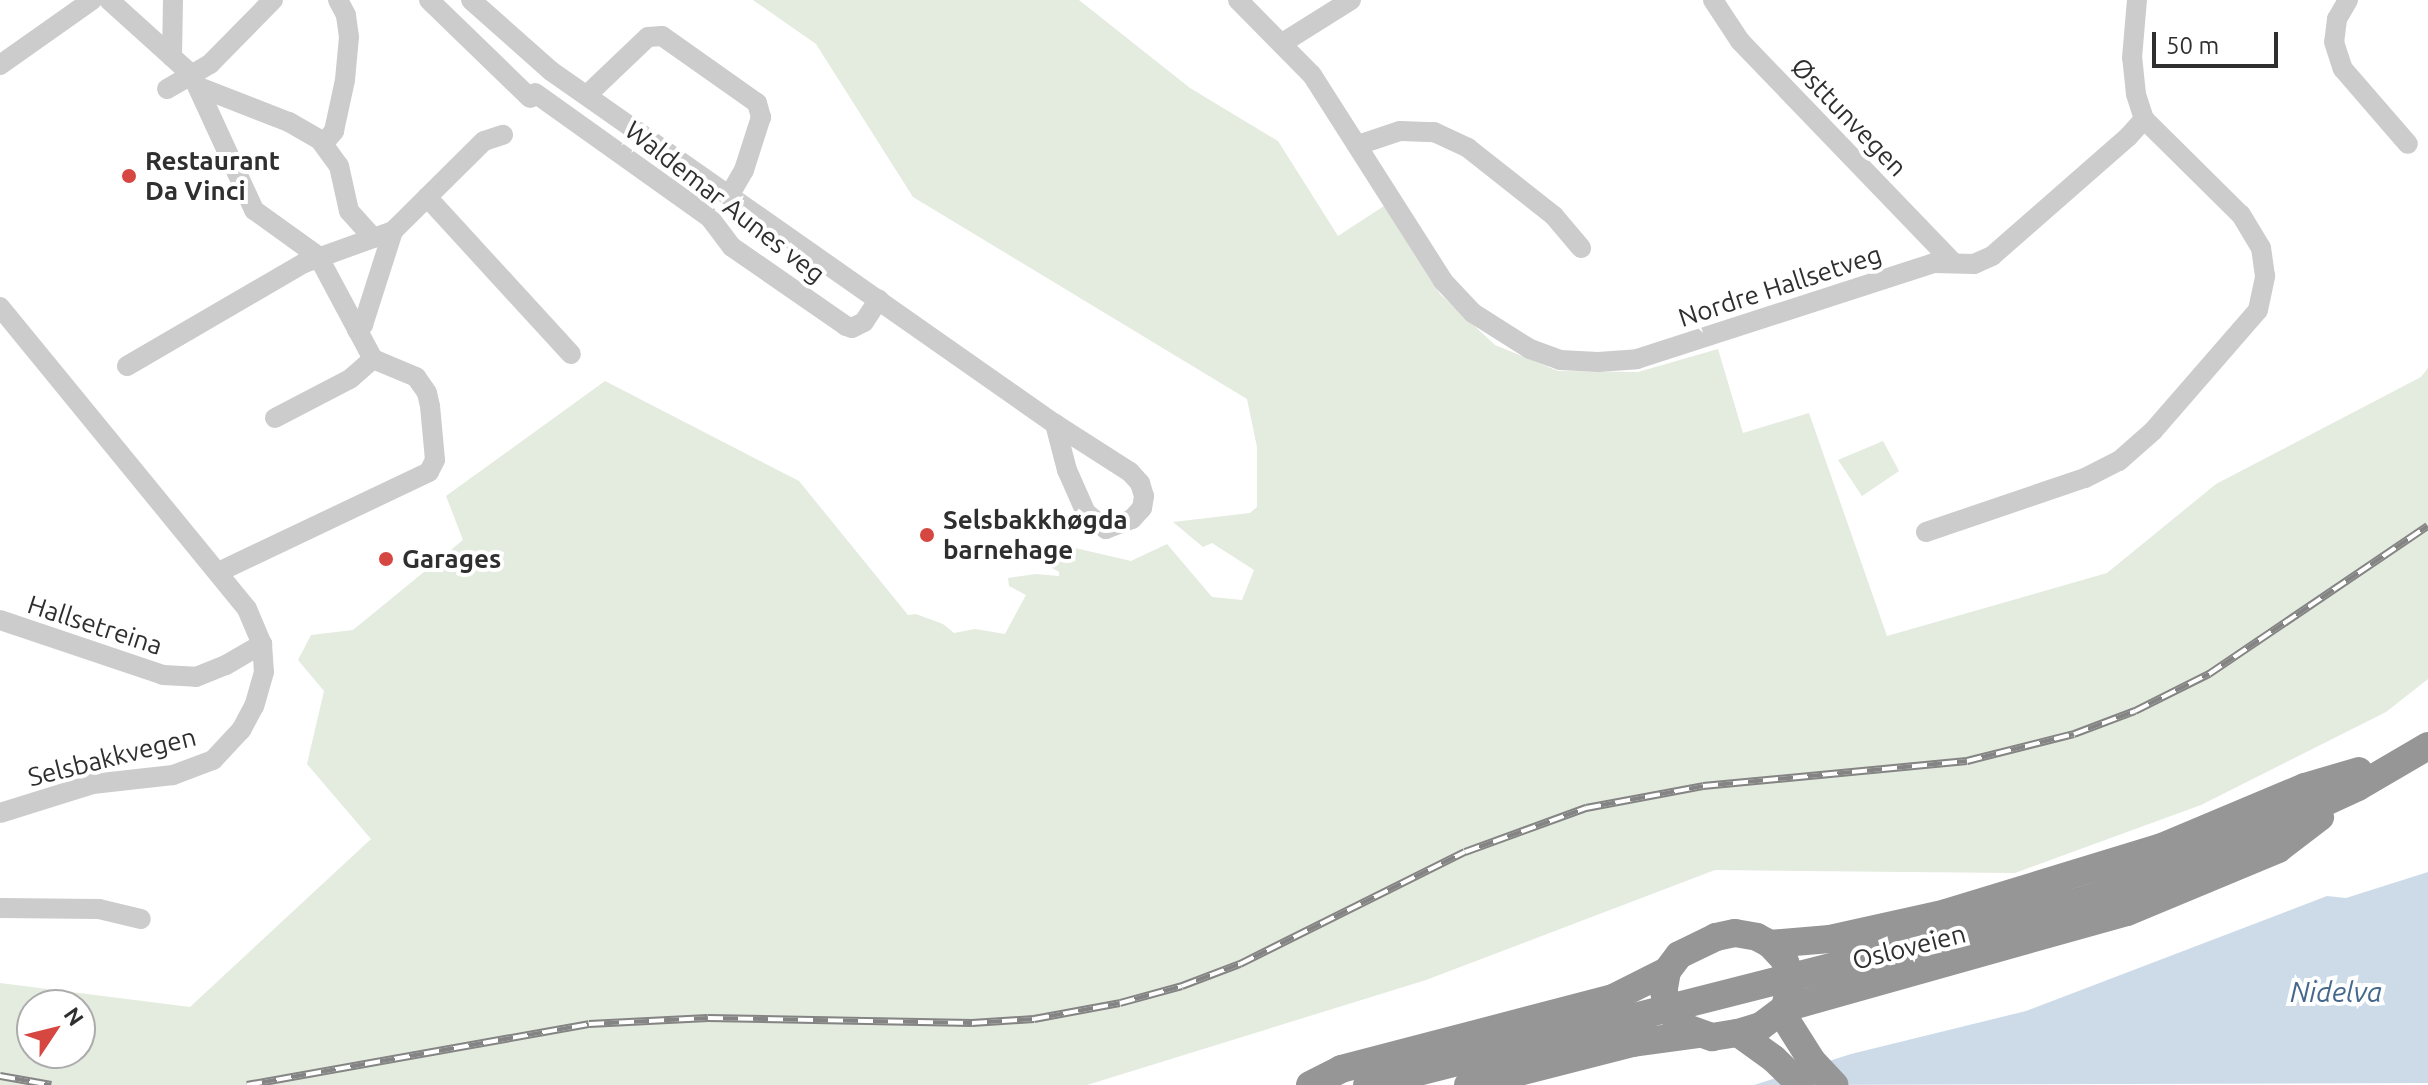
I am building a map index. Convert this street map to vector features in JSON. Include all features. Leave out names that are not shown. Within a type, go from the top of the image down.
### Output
[{"type":"highway","name":"Osloveien","points":[[1367,1085],[2087,899],[2200,860],[2358,787],[2421,750]]},
{"type":"highway","points":[[1778,953],[1946,913],[2162,847],[2305,787],[2421,750]]},
{"type":"highway","points":[[1468,1085],[1633,1043],[1699,1034],[1738,1033],[1761,1026],[1783,1010],[2089,924],[2198,885],[2278,849],[2358,787]]},
{"type":"highway","points":[[1310,1085],[1341,1069],[1666,982],[1688,949],[1716,937],[1743,934],[1778,953],[1791,980],[1783,1010],[1799,1043],[1834,1085]]},
{"type":"highway","points":[[1666,982],[1675,1019],[1699,1034]]},
{"type":"highway","points":[[1738,1033],[1774,1059],[1801,1085]]},
{"type":"street","points":[[0,65],[92,0]]},
{"type":"street","points":[[109,0],[196,81],[254,210],[325,253],[357,330],[373,359],[408,371],[421,382],[427,393],[435,439],[433,467],[416,480],[218,572]]},
{"type":"street","points":[[172,57],[173,0]]},
{"type":"street","points":[[167,89],[196,81],[273,0]]},
{"type":"street","points":[[324,143],[334,131],[347,52],[346,15],[338,0]]},
{"type":"street","name":"Waldemar Aunes veg","points":[[429,0],[533,95],[710,218],[732,247],[846,326],[852,328],[864,322],[879,299]]},
{"type":"street","name":"Waldemar Aunes veg","points":[[471,0],[551,71],[1055,424],[1130,472],[1140,483],[1144,496],[1142,508],[1132,519],[1106,529],[1086,513],[1067,470],[1055,424]]},
{"type":"street","name":"Nordre Hallsetveg","points":[[1238,0],[1284,42],[1312,75],[1443,281],[1473,313],[1502,334],[1560,360],[1598,362],[1637,359],[1934,263],[1974,264],[1992,256],[2128,137],[2144,119]]},
{"type":"street","points":[[1284,42],[1351,0]]},
{"type":"street","name":"Østtunvegen","points":[[1713,0],[1740,41],[1954,263]]},
{"type":"street","points":[[1926,532],[2085,478],[2119,461],[2153,431],[2258,310],[2265,276],[2261,248],[2248,226],[2241,215],[2144,119],[2132,58],[2137,0]]},
{"type":"street","points":[[2348,0],[2337,19],[2334,42],[2343,69],[2408,144]]},
{"type":"street","name":"Waldemar Aunes veg","points":[[587,95],[648,37],[662,36],[757,103],[761,117],[744,170],[730,194]]},
{"type":"street","points":[[196,81],[289,122],[324,143],[339,166],[349,211],[373,238]]},
{"type":"street","points":[[1358,145],[1400,131],[1434,132],[1468,148],[1554,216],[1581,248]]},
{"type":"street","points":[[127,366],[325,253],[393,231],[484,141],[503,135]]},
{"type":"street","points":[[427,197],[571,354]]},
{"type":"street","points":[[325,253],[349,211]]},
{"type":"street","points":[[357,330],[363,325],[393,231]]},
{"type":"street","name":"Selsbakkvegen","points":[[0,307],[247,609],[262,644],[264,672],[254,706],[229,746],[213,760],[173,775],[93,784],[0,813]]},
{"type":"street","points":[[275,418],[350,379],[373,359]]},
{"type":"street","name":"Hallsetreina","points":[[0,620],[163,675],[196,677],[226,665],[262,644]]},
{"type":"street","points":[[0,908],[99,909],[141,919]]},
{"type":"shaded area","points":[[753,0],[1079,0],[1190,88],[1278,141],[1338,236],[1384,206],[1440,294],[1495,345],[1558,371],[1638,372],[1718,349],[1743,433],[1809,413],[1887,636],[2107,573],[2216,484],[2421,377],[2428,368],[2428,679],[2386,712],[2201,805],[2015,873],[1715,870],[1426,980],[1087,1085],[0,1085],[0,983],[48,989],[16,989],[16,1069],[96,1069],[96,995],[190,1007],[371,839],[307,764],[324,691],[298,660],[311,635],[353,630],[463,540],[446,496],[605,381],[799,481],[908,615],[916,614],[943,624],[954,633],[975,629],[1005,634],[1026,595],[1009,586],[1008,578],[1036,574],[1059,576],[1059,572],[1044,563],[1045,558],[1075,548],[1131,561],[1167,544],[1212,597],[1242,600],[1254,570],[1212,543],[1203,547],[1173,522],[1250,513],[1257,507],[1257,447],[1247,399],[913,197],[816,44]]},
{"type":"shaded area","points":[[1883,441],[1899,471],[1862,496],[1838,460]]},
{"type":"water","name":"Nidelva","points":[[2428,872],[2428,1083],[1754,1085],[1851,1054],[2026,1011],[2327,896],[2346,898]]},
{"type":"railway","points":[[247,1085],[589,1024],[708,1018],[972,1023],[1034,1019],[1120,1003],[1182,986],[1240,964],[1465,852],[1586,808],[1703,786],[1967,761],[2074,734],[2135,711],[2209,674],[2428,526]]},
{"type":"railway","points":[[0,1076],[51,1085]]},
{"type":"place","name":"Restaurant Da Vinci","points":[[129,176]]},
{"type":"place","name":"Selsbakkhøgda barnehage","points":[[927,535]]},
{"type":"place","name":"Garages","points":[[386,559]]}]
